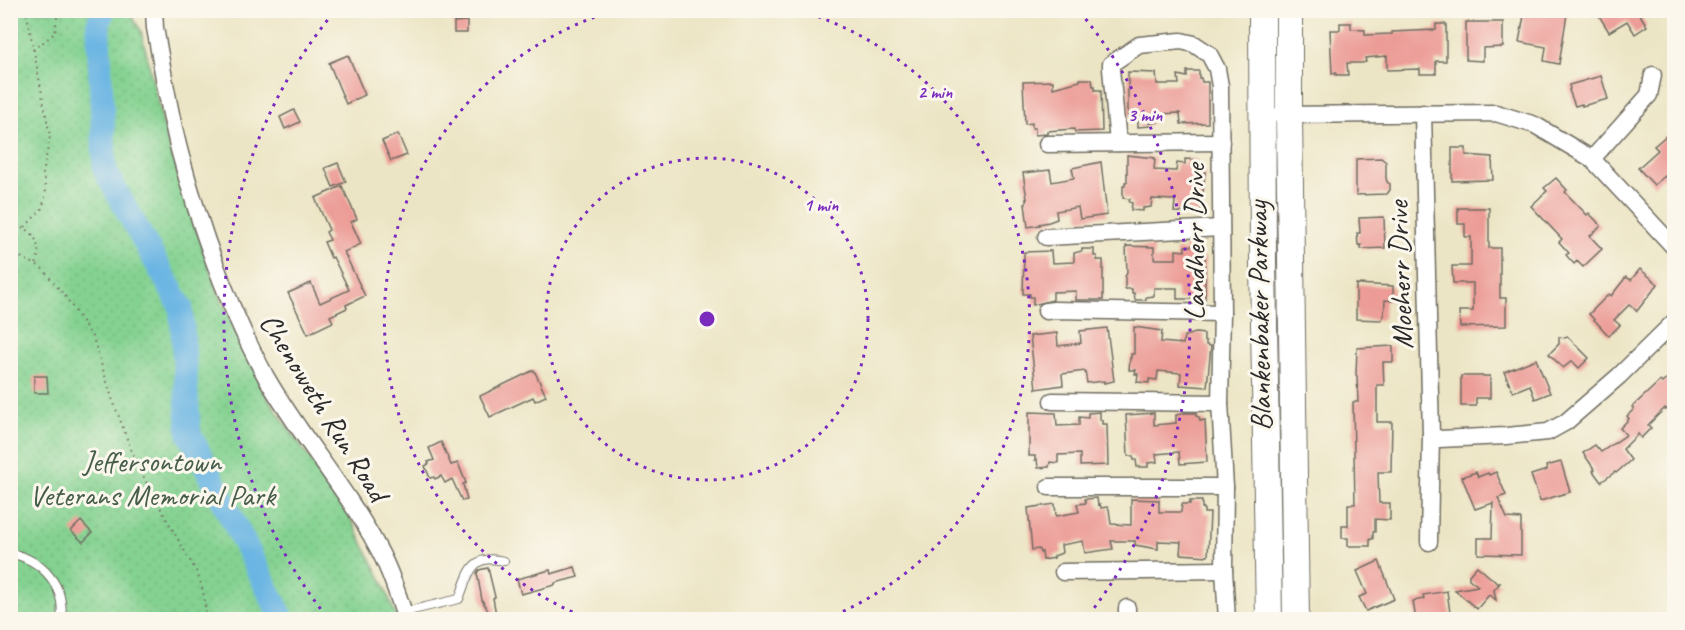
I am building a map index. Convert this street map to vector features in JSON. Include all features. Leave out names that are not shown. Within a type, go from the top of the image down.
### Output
[{"type":"main road","name":"Blankenbaker Parkway","points":[[1262,10],[1269,620]]},
{"type":"main road","name":"Blankenbaker Parkway","points":[[1288,10],[1296,620]]},
{"type":"street","name":"Chenoweth Run Road","points":[[154,10],[155,28],[180,152],[195,210],[226,294],[272,386],[379,548],[405,616]]},
{"type":"street","name":"Landherr Drive","points":[[1118,143],[1111,64],[1139,45],[1181,41],[1194,44],[1209,54],[1218,69],[1220,86],[1222,313],[1220,403],[1225,487],[1224,570],[1227,620]]},
{"type":"street","points":[[1592,159],[1648,95],[1653,75]]},
{"type":"street","name":"Moeherr Drive","points":[[1423,113],[1431,435],[1429,542]]},
{"type":"street","points":[[1262,115],[1496,113],[1535,125],[1592,159],[1674,247]]},
{"type":"street","points":[[1047,144],[1221,142]]},
{"type":"street","points":[[1046,237],[1221,228]]},
{"type":"street","points":[[1046,311],[1222,313]]},
{"type":"street","points":[[1431,435],[1439,439],[1548,432],[1566,422],[1619,376],[1674,322]]},
{"type":"street","points":[[1052,401],[1220,403]]},
{"type":"street","points":[[1049,487],[1225,487]]},
{"type":"street","points":[[1063,572],[1224,570]]},
{"type":"lane","points":[[10,553],[33,561],[52,578],[61,601],[61,620]]},
{"type":"lane","points":[[405,616],[459,599],[469,571],[474,564],[490,558],[504,561]]},
{"type":"path","points":[[26,10],[50,136],[44,174],[46,193],[42,209],[26,227]]},
{"type":"path","points":[[33,50],[55,33],[57,18],[66,10]]},
{"type":"path","points":[[10,226],[26,227],[32,234],[39,250],[36,265]]},
{"type":"path","points":[[10,252],[41,267],[65,296],[93,338],[130,447],[148,486],[202,585],[206,620]]},
{"type":"green space","name":"Jeffersontown Veterans Memorial Park","points":[[10,11],[129,11],[141,31],[167,141],[216,288],[269,400],[348,514],[383,583],[397,619],[11,619]]},
{"type":"building","points":[[1525,10],[1554,10],[1554,12],[1567,14],[1559,64],[1544,61],[1546,47],[1519,42]]},
{"type":"building","points":[[1604,10],[1644,10],[1639,13],[1647,26],[1635,34],[1627,21],[1609,32],[1598,14]]},
{"type":"building","points":[[467,21],[467,33],[454,33],[454,22]]},
{"type":"building","points":[[1466,22],[1503,22],[1503,47],[1483,48],[1483,61],[1466,60]]},
{"type":"building","points":[[1340,23],[1351,23],[1351,29],[1365,30],[1365,35],[1436,30],[1436,24],[1446,24],[1446,61],[1436,61],[1436,74],[1420,74],[1420,69],[1387,70],[1387,56],[1365,58],[1366,62],[1347,63],[1348,75],[1332,74],[1330,30],[1340,30]]},
{"type":"building","points":[[348,55],[365,95],[346,104],[329,63]]},
{"type":"building","points":[[1187,71],[1199,71],[1199,78],[1202,82],[1208,82],[1208,123],[1181,124],[1180,113],[1157,114],[1158,122],[1149,123],[1150,126],[1138,127],[1138,119],[1135,119],[1135,116],[1128,116],[1128,72],[1156,73],[1157,84],[1179,84],[1178,75],[1187,77]]},
{"type":"building","points":[[1601,76],[1608,99],[1575,106],[1569,85]]},
{"type":"building","points":[[1080,79],[1092,79],[1095,90],[1101,90],[1102,131],[1075,132],[1074,129],[1047,131],[1047,134],[1035,135],[1032,123],[1025,124],[1023,82],[1053,81],[1053,88],[1080,81]]},
{"type":"building","points":[[294,110],[300,122],[285,129],[280,117]]},
{"type":"building","points":[[1674,129],[1674,187],[1665,176],[1654,185],[1638,168],[1658,150],[1654,146]]},
{"type":"building","points":[[398,134],[407,155],[391,161],[382,141]]},
{"type":"building","points":[[1452,148],[1466,148],[1466,155],[1492,157],[1493,180],[1452,181]]},
{"type":"building","points":[[1127,155],[1155,158],[1154,170],[1176,171],[1177,163],[1185,164],[1185,159],[1197,160],[1199,172],[1205,172],[1201,213],[1174,212],[1175,200],[1152,199],[1151,207],[1143,208],[1143,211],[1131,210],[1130,199],[1123,198],[1123,186],[1127,182]]},
{"type":"building","points":[[1381,158],[1386,162],[1386,178],[1390,184],[1390,190],[1387,194],[1356,195],[1356,159]]},
{"type":"building","points":[[1101,162],[1107,215],[1080,219],[1078,207],[1056,211],[1057,219],[1028,227],[1023,173],[1050,170],[1052,182],[1074,178],[1072,168]]},
{"type":"building","points":[[338,163],[346,182],[333,187],[325,168]]},
{"type":"building","points":[[1556,178],[1567,190],[1565,192],[1601,226],[1590,236],[1602,249],[1583,267],[1577,261],[1574,264],[1566,255],[1569,253],[1559,242],[1562,239],[1531,206],[1547,191],[1544,188]]},
{"type":"building","points":[[342,186],[357,219],[351,222],[361,244],[344,252],[365,296],[330,316],[333,322],[308,334],[288,293],[311,283],[320,303],[349,290],[324,242],[330,240],[326,232],[329,230],[315,198]]},
{"type":"building","points":[[1458,208],[1489,208],[1489,248],[1500,248],[1500,298],[1506,298],[1506,326],[1460,327],[1459,311],[1473,311],[1473,283],[1453,283],[1452,266],[1471,266],[1471,237],[1465,237],[1465,224],[1458,224]]},
{"type":"building","points":[[1384,217],[1385,248],[1361,249],[1361,245],[1358,245],[1357,233],[1360,233],[1359,218]]},
{"type":"building","points":[[1126,246],[1154,247],[1154,259],[1176,259],[1176,250],[1185,251],[1185,246],[1197,246],[1199,258],[1205,257],[1205,299],[1177,299],[1177,288],[1154,288],[1154,296],[1146,297],[1146,300],[1135,300],[1132,289],[1125,289]]},
{"type":"building","points":[[1082,249],[1094,249],[1094,256],[1097,256],[1097,260],[1103,260],[1103,300],[1076,300],[1076,291],[1053,292],[1053,300],[1033,305],[1033,297],[1030,297],[1030,294],[1023,294],[1024,252],[1051,251],[1052,263],[1074,262],[1074,253]]},
{"type":"building","points":[[1640,269],[1658,284],[1637,311],[1629,305],[1614,320],[1620,325],[1609,336],[1589,314],[1609,294],[1611,296],[1626,277],[1631,280]]},
{"type":"building","points":[[1356,284],[1393,286],[1393,301],[1385,300],[1384,316],[1381,320],[1356,319]]},
{"type":"building","points":[[1134,327],[1162,331],[1161,342],[1183,344],[1184,336],[1204,334],[1206,345],[1211,346],[1207,387],[1180,385],[1181,373],[1158,371],[1157,380],[1149,379],[1149,383],[1137,382],[1136,370],[1129,370],[1131,354],[1134,354]]},
{"type":"building","points":[[1107,328],[1114,381],[1087,383],[1085,371],[1062,374],[1063,385],[1036,389],[1030,336],[1057,333],[1058,346],[1081,343],[1080,331]]},
{"type":"building","points":[[1567,336],[1589,358],[1579,368],[1572,361],[1563,368],[1549,354],[1559,344],[1559,337]]},
{"type":"building","points":[[1393,346],[1393,362],[1383,362],[1384,385],[1377,385],[1377,422],[1392,422],[1391,472],[1378,472],[1379,503],[1390,503],[1390,520],[1375,519],[1375,532],[1373,532],[1373,539],[1370,539],[1370,546],[1348,546],[1348,538],[1342,538],[1342,526],[1348,526],[1348,504],[1355,504],[1353,402],[1358,402],[1357,348]]},
{"type":"building","points":[[1536,359],[1550,393],[1535,399],[1530,385],[1513,392],[1504,372]]},
{"type":"building","points":[[534,370],[546,396],[535,401],[533,397],[490,417],[480,396]]},
{"type":"building","points":[[1674,372],[1674,402],[1648,425],[1651,428],[1641,438],[1638,434],[1623,449],[1631,460],[1601,482],[1583,453],[1595,445],[1601,452],[1626,435],[1620,428],[1629,419],[1627,416],[1634,409],[1632,407],[1660,381],[1662,383]]},
{"type":"building","points":[[34,376],[47,376],[48,393],[34,393]]},
{"type":"building","points":[[1461,376],[1490,376],[1490,398],[1476,398],[1476,406],[1461,406]]},
{"type":"building","points":[[1029,412],[1056,413],[1057,426],[1079,425],[1079,417],[1088,418],[1088,413],[1100,412],[1102,424],[1107,424],[1108,465],[1080,466],[1080,454],[1058,455],[1058,463],[1050,462],[1049,467],[1038,468],[1035,456],[1029,456]]},
{"type":"building","points":[[1154,413],[1154,425],[1176,423],[1176,415],[1185,413],[1196,413],[1200,421],[1205,420],[1207,462],[1180,464],[1179,452],[1156,454],[1157,462],[1148,463],[1148,467],[1137,467],[1133,456],[1128,456],[1126,415]]},
{"type":"building","points":[[441,442],[451,465],[458,463],[466,483],[463,484],[467,500],[462,501],[452,479],[445,483],[441,476],[435,479],[430,478],[425,466],[434,460],[429,448]]},
{"type":"building","points":[[1561,462],[1570,492],[1540,501],[1531,475],[1547,470],[1546,466]]},
{"type":"building","points":[[1476,472],[1478,477],[1496,472],[1506,495],[1498,498],[1507,518],[1521,519],[1521,555],[1478,554],[1478,538],[1492,538],[1493,503],[1475,509],[1462,477]]},
{"type":"building","points":[[1097,498],[1101,508],[1109,509],[1111,524],[1131,525],[1131,499],[1159,500],[1159,512],[1181,512],[1182,504],[1202,501],[1204,513],[1210,513],[1208,556],[1180,554],[1181,542],[1158,541],[1158,549],[1135,545],[1135,541],[1111,541],[1113,549],[1085,553],[1083,541],[1061,545],[1062,553],[1054,558],[1043,560],[1039,549],[1032,550],[1028,508],[1055,504],[1056,516],[1079,512],[1077,504],[1086,503],[1085,499]]},
{"type":"building","points":[[81,521],[92,533],[83,542],[71,531]]},
{"type":"building","points":[[1379,561],[1394,599],[1366,611],[1359,597],[1367,594],[1357,571]]},
{"type":"building","points":[[1477,566],[1500,583],[1494,590],[1496,600],[1489,595],[1477,609],[1455,590],[1478,586],[1469,579],[1469,575]]},
{"type":"building","points":[[575,567],[578,577],[521,594],[517,579],[550,570],[551,574]]},
{"type":"building","points":[[488,568],[495,597],[493,598],[497,620],[493,620],[482,600],[477,573],[479,570]]},
{"type":"building","points":[[1447,591],[1451,620],[1416,620],[1413,601],[1424,599],[1423,595]]},
{"type":"waterway","points":[[103,10],[98,25],[105,171],[181,307],[189,433],[283,620]]}]
